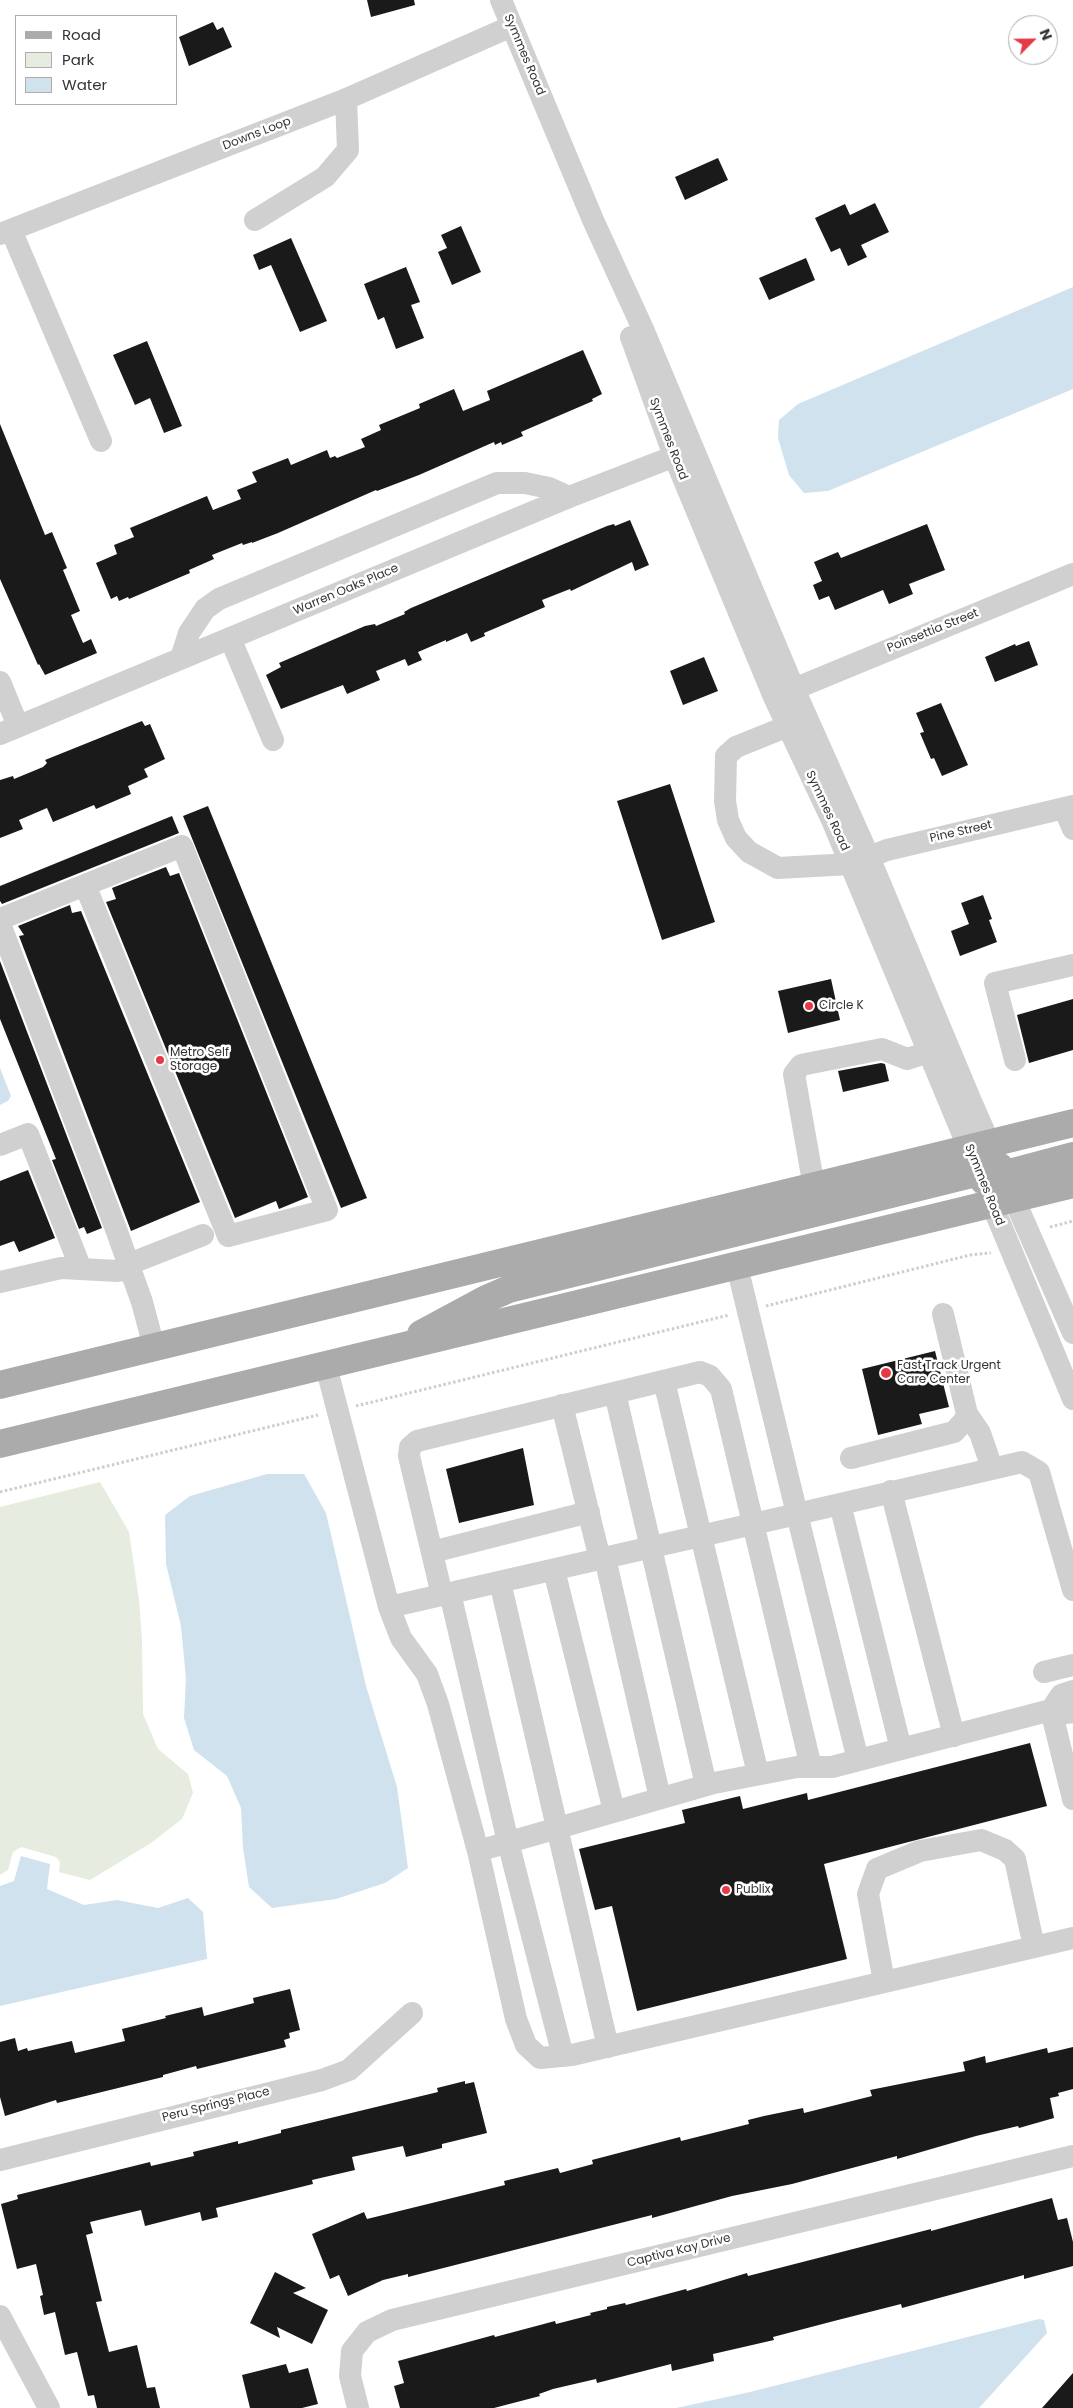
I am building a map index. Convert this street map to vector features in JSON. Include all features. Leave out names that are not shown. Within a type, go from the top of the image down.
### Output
[{"type":"main road","points":[[0,1444],[737,1266],[991,1174],[1073,1123]]},
{"type":"main road","points":[[397,1349],[461,1312],[509,1289],[1073,1156]]},
{"type":"main road","points":[[0,1385],[814,1186],[991,1174],[1073,1184]]},
{"type":"street","name":"Symmes Road","points":[[501,0],[592,220],[652,396],[684,452],[794,689],[860,860],[929,1052],[1073,1333]]},
{"type":"street","name":"Downs Loop","points":[[5,232],[346,99],[512,26]]},
{"type":"street","points":[[255,220],[325,177],[348,150],[346,99]]},
{"type":"street","points":[[5,232],[101,441]]},
{"type":"street","name":"Symmes Road","points":[[684,452],[788,726],[860,860],[991,1174],[1073,1399]]},
{"type":"street","name":"Warren Oaks Place","points":[[9,730],[569,497],[684,452]]},
{"type":"street","points":[[181,658],[189,633],[194,625],[204,610],[219,599],[497,483],[525,483],[549,488],[569,497]]},
{"type":"street","name":"Poinsettia Street","points":[[794,689],[1073,574]]},
{"type":"street","points":[[230,638],[273,740]]},
{"type":"street","points":[[0,682],[9,730]]},
{"type":"street","name":"Pine Street","points":[[788,726],[736,748],[726,756],[725,801],[728,820],[736,838],[749,852],[778,868],[860,860],[887,850],[1068,807]]},
{"type":"street","points":[[1068,807],[1073,829]]},
{"type":"street","points":[[0,919],[182,846],[327,1210],[228,1236],[85,885]]},
{"type":"street","points":[[0,924],[130,1266],[154,1347]]},
{"type":"street","points":[[1015,1060],[995,983],[1073,964]]},
{"type":"street","points":[[814,1186],[794,1074],[801,1064],[882,1049],[908,1059],[929,1052]]},
{"type":"street","points":[[0,1145],[28,1134],[81,1269]]},
{"type":"street","points":[[0,1282],[61,1268],[118,1272],[203,1235]]},
{"type":"street","points":[[737,1266],[858,1760]]},
{"type":"street","points":[[943,1314],[967,1414],[980,1433],[992,1468]]},
{"type":"street","points":[[326,1366],[389,1607],[401,1638],[427,1674],[438,1704],[478,1851],[516,2019],[526,2045],[540,2058],[563,2056],[608,2046],[1073,1938]]},
{"type":"street","points":[[563,2056],[446,1594],[432,1552],[409,1456],[410,1447],[425,1438],[700,1372],[710,1376],[721,1389],[811,1767]]},
{"type":"street","points":[[664,1381],[758,1774]]},
{"type":"street","points":[[615,1393],[706,1785]]},
{"type":"street","points":[[562,1405],[589,1512],[603,1558],[660,1798]]},
{"type":"street","points":[[852,1458],[954,1432],[964,1421],[967,1414]]},
{"type":"street","points":[[389,1607],[1022,1462],[1039,1472],[1073,1590]]},
{"type":"street","points":[[891,1491],[954,1736]]},
{"type":"street","points":[[840,1504],[901,1749]]},
{"type":"street","points":[[432,1552],[589,1512]]},
{"type":"street","points":[[554,1570],[614,1811]]},
{"type":"street","points":[[500,1582],[608,2046]]},
{"type":"street","points":[[1044,1672],[1073,1664]]},
{"type":"street","points":[[1073,1691],[1061,1695],[1073,1799]]},
{"type":"street","points":[[478,1851],[706,1785],[796,1767],[832,1767],[1062,1711]]},
{"type":"street","points":[[884,1982],[868,1894],[877,1869],[920,1851],[981,1840],[1005,1850],[1015,1858],[1034,1947]]},
{"type":"street","name":"Peru Springs Place","points":[[0,2160],[322,2080],[348,2070],[412,2013]]},
{"type":"street","name":"Captiva Kay Drive","points":[[358,2408],[350,2376],[352,2351],[367,2332],[392,2320],[1073,2156]]},
{"type":"street","points":[[0,2316],[49,2408]]},
{"type":"path","points":[[1052,1226],[1073,1221]]},
{"type":"path","points":[[775,1304],[970,1255],[992,1253]]},
{"type":"path","points":[[366,1404],[713,1319]]},
{"type":"path","points":[[0,1492],[309,1417]]},
{"type":"green space","points":[[100,1482],[129,1532],[139,1600],[142,1640],[143,1714],[158,1749],[188,1774],[193,1793],[182,1819],[151,1843],[90,1880],[59,1872],[60,1862],[56,1857],[21,1847],[13,1852],[8,1870],[0,1875],[0,1507]]},
{"type":"water","points":[[1073,287],[1073,389],[828,491],[804,493],[789,475],[778,438],[779,420],[798,404]]},
{"type":"water","points":[[0,1068],[11,1096],[8,1101],[0,1105]]},
{"type":"water","points":[[267,1474],[304,1474],[326,1513],[366,1686],[397,1787],[408,1868],[385,1883],[336,1899],[272,1908],[249,1887],[243,1848],[241,1808],[227,1776],[194,1750],[184,1718],[186,1679],[181,1626],[166,1564],[165,1515],[190,1496]]},
{"type":"water","points":[[21,1856],[50,1864],[47,1889],[84,1905],[117,1900],[158,1908],[188,1898],[203,1912],[207,1959],[0,2006],[0,1886],[14,1881]]},
{"type":"water","points":[[1039,2319],[1044,2320],[1047,2333],[979,2408],[676,2408],[750,2392]]},
{"type":"building","points":[[367,0],[414,0],[415,5],[371,17]]},
{"type":"building","points":[[213,22],[217,30],[223,27],[232,47],[189,66],[179,37]]},
{"type":"building","points":[[718,158],[728,180],[685,200],[675,177]]},
{"type":"building","points":[[875,203],[889,232],[861,245],[867,257],[848,266],[840,248],[831,252],[815,218],[845,204],[850,215]]},
{"type":"building","points":[[461,226],[481,272],[452,285],[438,252],[447,248],[441,235]]},
{"type":"building","points":[[291,238],[327,321],[300,332],[271,265],[259,270],[253,255]]},
{"type":"building","points":[[806,258],[815,280],[769,300],[759,278]]},
{"type":"building","points":[[406,267],[420,302],[411,305],[424,338],[396,349],[384,317],[378,320],[364,284]]},
{"type":"building","points":[[147,341],[182,426],[164,433],[150,398],[135,405],[113,355]]},
{"type":"building","points":[[583,350],[602,394],[592,399],[593,401],[521,432],[523,436],[502,445],[501,442],[495,445],[494,442],[419,475],[376,490],[278,533],[252,543],[243,545],[242,543],[212,555],[214,559],[189,570],[190,573],[129,599],[128,597],[119,601],[117,596],[111,599],[96,563],[117,554],[114,545],[134,537],[130,528],[207,496],[213,510],[241,499],[237,490],[257,482],[252,472],[288,458],[291,465],[327,450],[330,458],[335,456],[337,458],[365,447],[361,439],[381,430],[379,425],[420,408],[419,404],[454,389],[463,411],[490,400],[487,391]]},
{"type":"building","points":[[0,424],[45,535],[52,532],[67,568],[63,570],[80,611],[71,615],[83,643],[91,639],[97,653],[45,675],[38,665],[0,579]]},
{"type":"building","points":[[630,520],[649,565],[635,571],[632,562],[571,591],[570,589],[542,600],[545,607],[484,633],[485,636],[471,642],[467,633],[446,642],[446,640],[418,652],[422,660],[408,666],[405,659],[376,671],[380,680],[347,694],[343,685],[281,709],[266,675],[281,667],[279,663],[365,626],[375,624],[376,626],[405,614],[404,612],[411,608],[607,526],[614,524],[615,526]]},
{"type":"building","points":[[927,524],[945,570],[909,584],[913,594],[889,604],[883,590],[835,610],[829,596],[819,600],[813,585],[822,581],[814,562],[838,552],[841,558]]},
{"type":"building","points":[[1029,641],[1038,665],[995,682],[985,657],[1015,644],[1016,646]]},
{"type":"building","points":[[704,657],[718,691],[683,705],[670,671]]},
{"type":"building","points":[[941,703],[968,765],[942,776],[934,758],[931,759],[920,733],[924,732],[916,713]]},
{"type":"building","points":[[142,721],[145,726],[150,724],[165,759],[144,769],[148,777],[128,786],[131,794],[96,809],[94,805],[53,822],[47,808],[19,820],[23,829],[0,838],[0,780],[13,776],[14,779],[43,767],[47,763],[45,760]]},
{"type":"building","points":[[670,784],[715,922],[662,940],[617,801]]},
{"type":"building","points":[[208,806],[367,1198],[341,1208],[183,816]]},
{"type":"building","points":[[172,816],[179,833],[2,904],[0,901],[0,886]]},
{"type":"building","points":[[166,867],[170,876],[179,873],[308,1197],[279,1209],[276,1201],[235,1218],[106,902],[116,899],[112,888]]},
{"type":"building","points":[[983,895],[992,919],[989,920],[997,942],[960,956],[951,931],[969,924],[961,903]]},
{"type":"building","points":[[70,905],[72,913],[81,911],[200,1202],[131,1231],[19,936],[24,935],[18,926]]},
{"type":"building","points":[[0,961],[102,1228],[87,1234],[84,1227],[79,1229],[52,1160],[56,1159],[0,1019]]},
{"type":"building","name":"Circle K","points":[[831,979],[840,1020],[788,1033],[778,991]]},
{"type":"building","points":[[1073,999],[1073,1050],[1029,1063],[1017,1015]]},
{"type":"building","points":[[881,1063],[885,1064],[889,1081],[843,1092],[838,1071]]},
{"type":"building","points":[[28,1170],[55,1238],[19,1252],[14,1241],[0,1246],[0,1181]]},
{"type":"building","points":[[935,1351],[949,1407],[919,1414],[922,1424],[878,1435],[862,1369]]},
{"type":"building","points":[[523,1448],[534,1505],[459,1523],[446,1469]]},
{"type":"building","points":[[1030,1743],[1047,1806],[824,1864],[847,1959],[637,2011],[612,1906],[595,1910],[579,1849],[685,1823],[682,1810],[740,1796],[743,1809],[807,1793],[808,1800]]},
{"type":"building","points":[[290,1989],[300,2030],[289,2033],[290,2038],[284,2040],[286,2047],[197,2069],[196,2066],[163,2075],[163,2077],[57,2103],[56,2100],[5,2116],[0,2097],[0,2042],[15,2038],[18,2051],[27,2048],[28,2051],[72,2041],[75,2053],[125,2041],[122,2029],[166,2018],[165,2016],[202,2007],[204,2016],[254,2003],[253,1998]]},
{"type":"building","points":[[1073,2047],[1073,2089],[1058,2093],[1059,2096],[1050,2098],[1054,2118],[1019,2128],[1018,2126],[976,2136],[897,2159],[897,2156],[792,2184],[732,2196],[652,2218],[652,2215],[408,2277],[408,2274],[383,2280],[348,2296],[339,2275],[330,2279],[312,2234],[364,2212],[367,2219],[505,2185],[504,2181],[558,2168],[560,2173],[593,2164],[592,2160],[680,2137],[681,2141],[749,2124],[748,2120],[764,2116],[803,2108],[804,2113],[872,2096],[870,2090],[965,2071],[963,2062],[985,2056],[986,2063],[1047,2048],[1048,2053]]},
{"type":"building","points":[[465,2081],[465,2084],[474,2082],[487,2133],[442,2144],[442,2148],[406,2157],[403,2146],[352,2157],[355,2170],[312,2180],[313,2184],[216,2208],[218,2217],[202,2221],[200,2212],[145,2226],[141,2210],[90,2222],[93,2233],[86,2235],[102,2301],[96,2302],[109,2352],[137,2345],[147,2388],[155,2387],[160,2408],[97,2408],[94,2395],[88,2396],[77,2352],[65,2355],[55,2312],[44,2315],[40,2296],[43,2295],[36,2264],[17,2269],[1,2204],[18,2199],[17,2195],[150,2162],[151,2166],[194,2156],[193,2152],[238,2141],[238,2144],[281,2133],[281,2130],[438,2092],[437,2088]]},
{"type":"building","points":[[1052,2198],[1058,2220],[1067,2218],[1073,2242],[1073,2266],[1024,2279],[1024,2275],[902,2308],[901,2304],[834,2321],[773,2337],[774,2340],[713,2354],[714,2361],[672,2371],[671,2364],[597,2383],[596,2379],[553,2389],[539,2394],[540,2396],[494,2408],[400,2408],[394,2386],[404,2383],[398,2361],[494,2335],[495,2337],[555,2321],[556,2324],[591,2315],[590,2313],[607,2309],[607,2307],[625,2303],[626,2305],[686,2289],[687,2291],[747,2273],[748,2276],[931,2229],[931,2231]]},
{"type":"building","points":[[275,2272],[306,2288],[293,2293],[328,2310],[312,2344],[277,2327],[280,2338],[250,2323]]},
{"type":"building","points":[[286,2364],[289,2373],[308,2368],[318,2404],[302,2408],[250,2408],[242,2375]]},
{"type":"building","points":[[1073,2373],[1073,2408],[1042,2408]]},
{"type":"place","name":"Circle K","points":[[809,1006]]},
{"type":"place","name":"Metro Self Storage","points":[[160,1060]]},
{"type":"place","name":"Fast Track Urgent Care Center","points":[[886,1373]]},
{"type":"place","name":"Publix","points":[[726,1890]]}]
